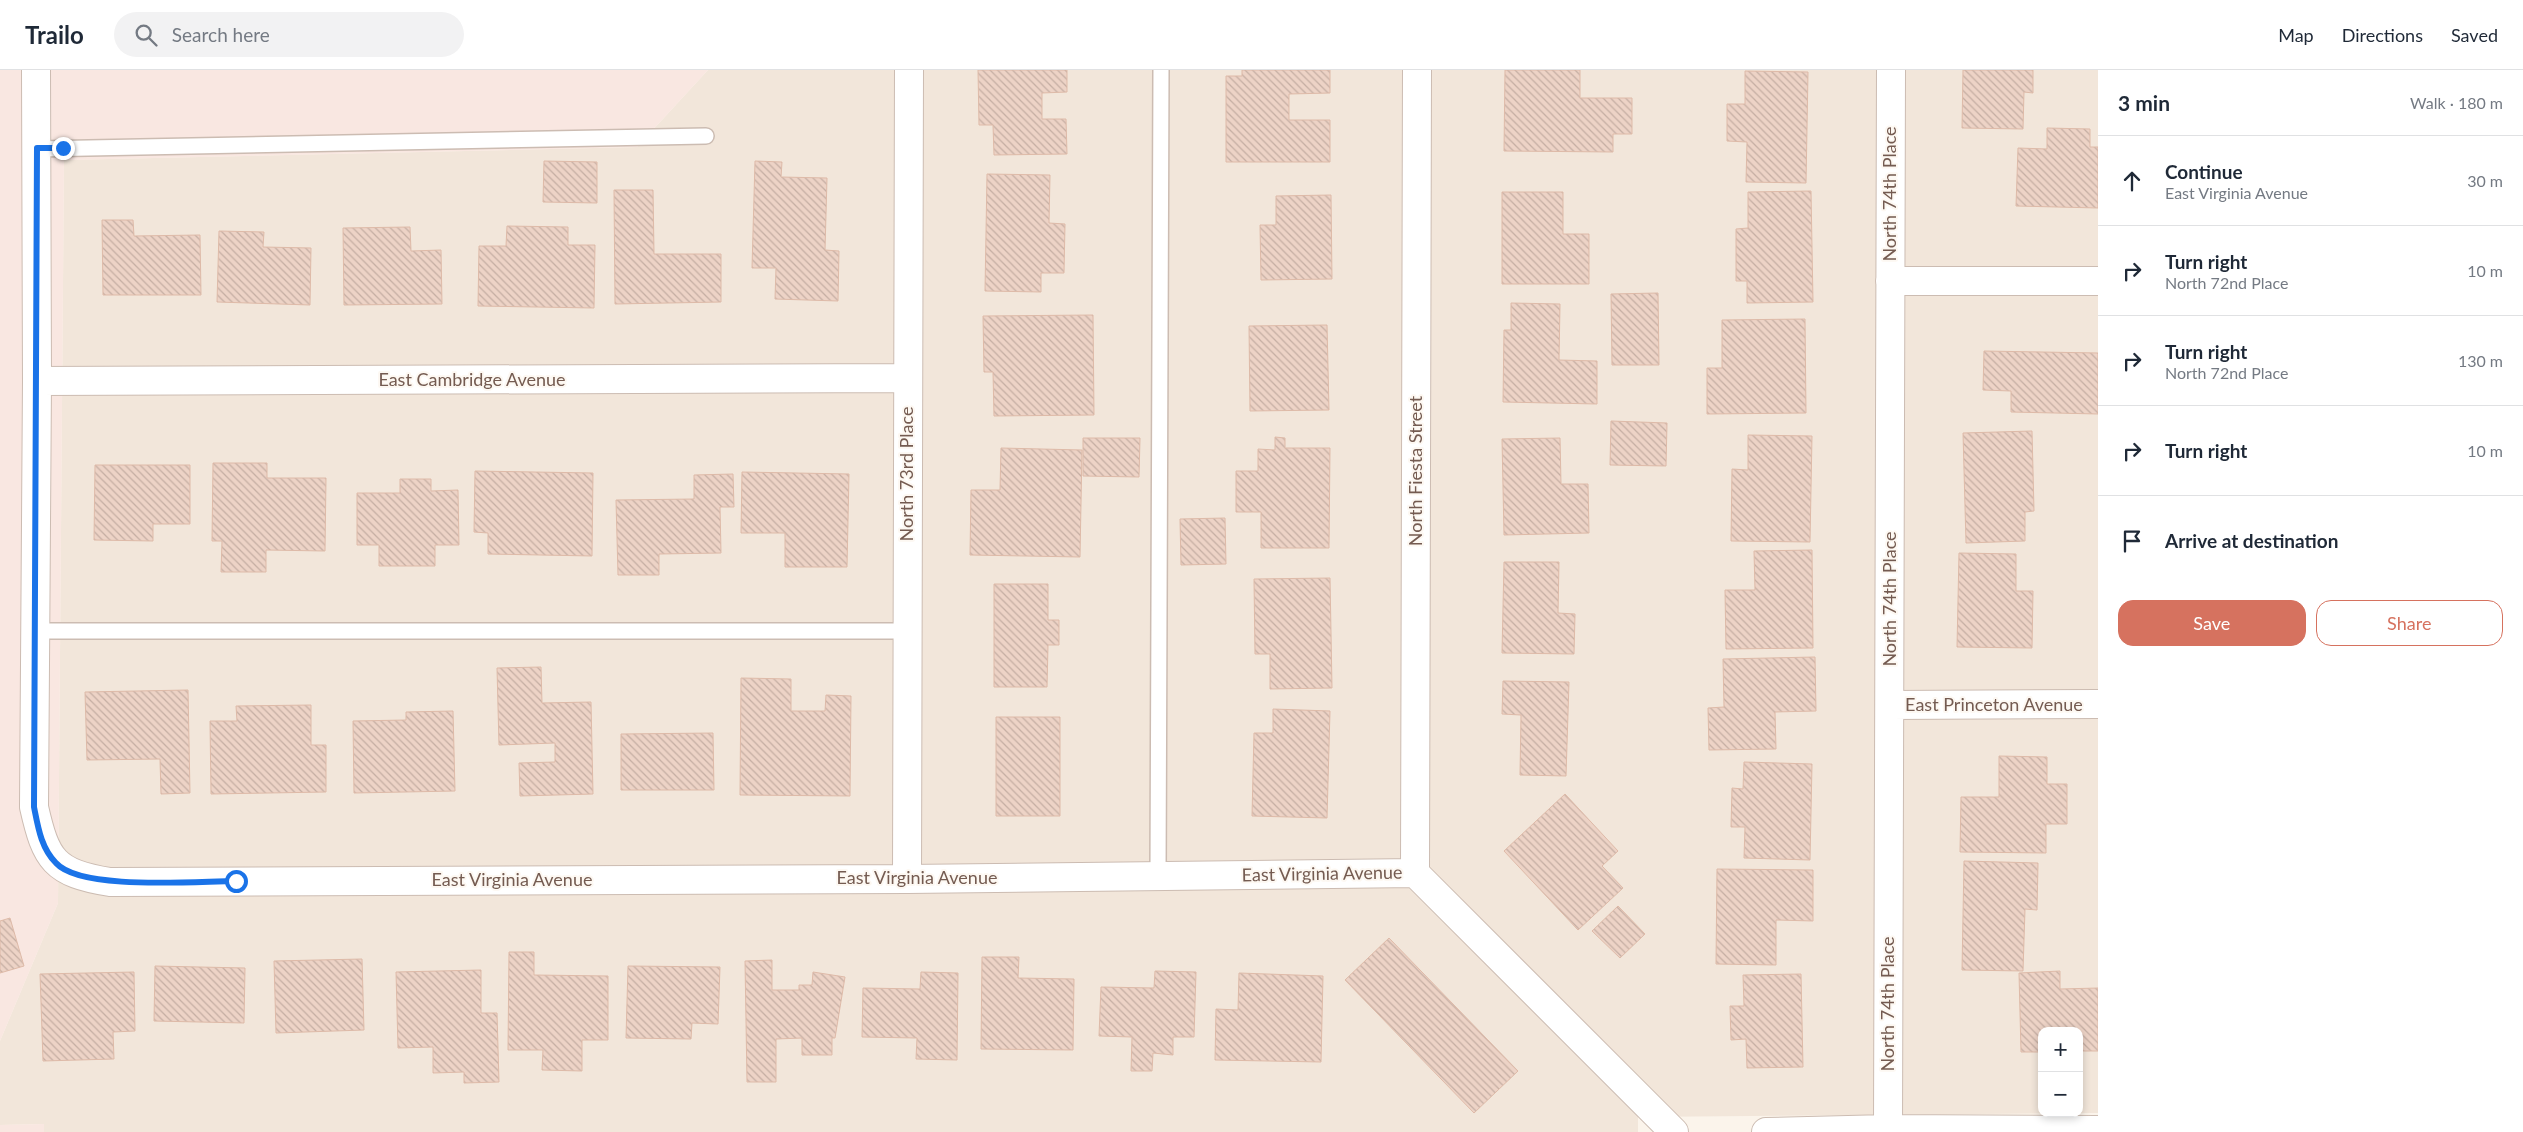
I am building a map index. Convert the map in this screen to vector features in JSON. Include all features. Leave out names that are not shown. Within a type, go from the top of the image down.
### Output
[{"type":"street","points":[[34,631],[37,381],[36,70]]},
{"type":"street","name":"North 73rd Place","points":[[906,879],[906,378],[909,70]]},
{"type":"street","name":"North Fiesta Street","points":[[1415,873],[1418,70]]},
{"type":"street","name":"North 74th Place","points":[[1888,1129],[1891,70]]},
{"type":"street","points":[[1890,281],[2098,281]]},
{"type":"street","name":"East Cambridge Avenue","points":[[37,381],[906,378]]},
{"type":"street","name":"East Virginia Avenue","points":[[34,631],[34,807],[42,842],[56,864],[82,878],[110,882],[906,879],[1415,873],[1674,1132]]},
{"type":"street","name":"East Princeton Avenue","points":[[1890,705],[2098,704]]},
{"type":"street","points":[[1766,1132],[1888,1129],[2098,1130]]},
{"type":"lane","points":[[1158,876],[1161,70]]},
{"type":"lane","points":[[37,148],[706,136]]},
{"type":"lane","points":[[34,631],[906,631]]},
{"type":"shaded area","points":[[0,70],[708,70],[637,147],[64,160],[58,903],[0,1041]]},
{"type":"shaded area","points":[[708,70],[2098,70],[2098,1113],[2083,1113],[2083,1027],[2038,1027],[2038,1114],[1638,1117],[1638,1132],[44,1132],[44,1124],[0,1125],[0,1041],[58,903],[64,160],[637,147]]},
{"type":"shaded area","points":[[44,1124],[44,1132],[0,1132],[0,1125]]},
{"type":"building","points":[[978,70],[1067,70],[1067,92],[1042,93],[1042,119],[1066,119],[1067,154],[994,155],[993,125],[979,125]]},
{"type":"building","points":[[1242,70],[1330,70],[1330,93],[1289,94],[1289,120],[1330,120],[1330,162],[1226,162],[1226,76],[1242,76]]},
{"type":"building","points":[[1505,70],[1580,70],[1580,98],[1632,98],[1632,134],[1613,134],[1613,152],[1504,151]]},
{"type":"building","points":[[1963,70],[2033,70],[2033,93],[2024,92],[2023,129],[1962,128]]},
{"type":"building","points":[[1745,71],[1808,72],[1806,183],[1746,182],[1747,142],[1727,141],[1727,104],[1745,104]]},
{"type":"building","points":[[2047,128],[2090,129],[2090,147],[2098,147],[2098,208],[2016,206],[2018,148],[2047,149]]},
{"type":"building","points":[[544,161],[597,162],[597,203],[543,202]]},
{"type":"building","points":[[755,161],[782,162],[781,177],[827,178],[825,250],[839,251],[838,301],[775,299],[776,268],[752,268]]},
{"type":"building","points":[[987,174],[1050,175],[1049,223],[1065,224],[1064,273],[1041,273],[1041,292],[985,291]]},
{"type":"building","points":[[614,190],[653,190],[654,254],[721,254],[721,302],[615,304]]},
{"type":"building","points":[[1811,191],[1813,302],[1747,303],[1747,281],[1736,281],[1736,229],[1748,228],[1748,192]]},
{"type":"building","points":[[1502,192],[1563,192],[1563,234],[1589,234],[1589,284],[1502,284]]},
{"type":"building","points":[[1331,195],[1332,279],[1261,280],[1260,225],[1276,225],[1276,196]]},
{"type":"building","points":[[102,220],[133,220],[134,236],[200,235],[201,295],[103,295]]},
{"type":"building","points":[[507,226],[568,227],[568,245],[595,245],[594,308],[478,306],[479,246],[506,246]]},
{"type":"building","points":[[410,227],[411,251],[441,250],[442,304],[344,305],[343,228]]},
{"type":"building","points":[[219,231],[264,232],[263,247],[311,248],[310,305],[217,302]]},
{"type":"building","points":[[1658,293],[1659,365],[1612,365],[1611,294]]},
{"type":"building","points":[[1511,303],[1560,304],[1559,360],[1597,361],[1597,404],[1503,402],[1504,330],[1511,330]]},
{"type":"building","points":[[1093,315],[1094,415],[994,416],[993,372],[984,372],[983,316]]},
{"type":"building","points":[[1805,319],[1806,413],[1707,414],[1707,368],[1722,368],[1722,320]]},
{"type":"building","points":[[1327,325],[1329,410],[1250,411],[1249,326]]},
{"type":"building","points":[[1984,351],[2098,353],[2098,414],[2011,412],[2011,391],[1983,390]]},
{"type":"building","points":[[1611,421],[1667,423],[1666,466],[1610,465]]},
{"type":"building","points":[[2032,431],[2034,511],[2025,512],[2025,541],[1966,543],[1963,433]]},
{"type":"building","points":[[1748,435],[1812,436],[1810,542],[1731,541],[1732,469],[1748,470]]},
{"type":"building","points":[[1275,437],[1285,438],[1285,448],[1330,448],[1329,548],[1261,548],[1261,512],[1236,512],[1236,471],[1258,471],[1258,449],[1275,450]]},
{"type":"building","points":[[1083,438],[1140,438],[1139,477],[1083,476]]},
{"type":"building","points":[[1560,438],[1561,484],[1588,484],[1589,533],[1504,535],[1502,439]]},
{"type":"building","points":[[1001,448],[1082,450],[1080,557],[970,555],[971,490],[1000,490]]},
{"type":"building","points":[[213,463],[267,463],[267,478],[326,478],[325,551],[266,550],[266,572],[221,572],[222,541],[212,541]]},
{"type":"building","points":[[95,465],[190,465],[190,524],[153,524],[153,541],[94,540]]},
{"type":"building","points":[[475,471],[593,473],[592,556],[488,554],[488,533],[474,532]]},
{"type":"building","points":[[742,472],[849,474],[847,567],[785,567],[785,533],[741,533]]},
{"type":"building","points":[[733,474],[734,507],[720,507],[721,553],[659,554],[659,575],[618,575],[616,500],[694,499],[694,475]]},
{"type":"building","points":[[400,479],[431,479],[431,491],[458,490],[459,545],[435,545],[435,566],[379,566],[379,545],[357,545],[357,493],[400,493]]},
{"type":"building","points":[[1225,518],[1226,564],[1181,565],[1180,519]]},
{"type":"building","points":[[1812,550],[1813,648],[1726,649],[1725,590],[1755,590],[1754,551]]},
{"type":"building","points":[[1959,553],[2016,554],[2016,591],[2033,591],[2032,648],[1957,647]]},
{"type":"building","points":[[1504,562],[1559,562],[1558,613],[1575,614],[1574,654],[1502,653]]},
{"type":"building","points":[[1330,578],[1332,688],[1270,689],[1270,654],[1255,654],[1254,579]]},
{"type":"building","points":[[994,584],[1048,584],[1048,620],[1059,620],[1059,645],[1048,645],[1047,687],[994,687]]},
{"type":"building","points":[[1815,657],[1816,711],[1775,712],[1776,749],[1709,750],[1708,708],[1724,707],[1723,659]]},
{"type":"building","points":[[541,667],[542,703],[591,702],[593,794],[520,796],[519,763],[555,762],[555,743],[499,745],[497,668]]},
{"type":"building","points":[[741,678],[791,679],[791,711],[825,711],[826,695],[851,696],[850,796],[740,795]]},
{"type":"building","points":[[1503,681],[1569,682],[1566,776],[1520,775],[1521,715],[1502,714]]},
{"type":"building","points":[[188,690],[190,793],[161,794],[160,759],[87,760],[85,692]]},
{"type":"building","points":[[311,705],[311,745],[326,745],[326,792],[211,794],[210,721],[237,721],[236,706]]},
{"type":"building","points":[[1273,709],[1330,711],[1327,818],[1252,816],[1254,733],[1273,733]]},
{"type":"building","points":[[453,711],[455,791],[354,793],[353,721],[406,720],[406,712]]},
{"type":"building","points":[[996,717],[1060,717],[1060,816],[996,816]]},
{"type":"building","points":[[713,733],[714,790],[621,790],[621,734]]},
{"type":"building","points":[[1999,756],[2047,757],[2047,784],[2067,784],[2067,824],[2046,824],[2046,853],[1960,852],[1961,797],[1999,797]]},
{"type":"building","points":[[1744,762],[1812,764],[1810,860],[1744,858],[1745,827],[1731,827],[1732,788],[1743,789]]},
{"type":"building","points":[[1565,794],[1618,851],[1602,866],[1623,888],[1578,930],[1504,851]]},
{"type":"building","points":[[1964,861],[2038,863],[2037,910],[2025,909],[2023,971],[1962,970]]},
{"type":"building","points":[[1717,869],[1813,870],[1813,921],[1776,920],[1776,965],[1716,964]]},
{"type":"building","points":[[1618,906],[1645,934],[1620,958],[1592,931]]},
{"type":"building","points":[[10,918],[24,966],[0,973],[0,921]]},
{"type":"building","points":[[1389,938],[1518,1071],[1474,1113],[1345,980]]},
{"type":"building","points":[[509,952],[534,952],[534,975],[608,976],[608,1040],[582,1040],[582,1071],[542,1070],[543,1050],[508,1050]]},
{"type":"building","points":[[982,957],[1019,957],[1018,978],[1074,979],[1073,1050],[981,1049]]},
{"type":"building","points":[[362,959],[364,1030],[276,1033],[274,961]]},
{"type":"building","points":[[772,960],[772,990],[799,990],[799,985],[812,985],[813,972],[845,977],[835,1038],[832,1038],[832,1055],[802,1055],[802,1038],[776,1039],[776,1082],[747,1082],[745,961]]},
{"type":"building","points":[[155,966],[245,968],[244,1023],[154,1021]]},
{"type":"building","points":[[628,966],[720,967],[718,1024],[692,1023],[691,1039],[626,1038]]},
{"type":"building","points":[[481,970],[481,1013],[497,1013],[499,1082],[464,1083],[464,1072],[433,1073],[433,1047],[398,1048],[396,972]]},
{"type":"building","points":[[1155,971],[1196,972],[1194,1037],[1173,1037],[1173,1055],[1153,1053],[1152,1071],[1131,1071],[1132,1037],[1099,1036],[1101,987],[1154,988]]},
{"type":"building","points":[[2060,971],[2060,989],[2098,988],[2098,1051],[2083,1051],[2083,1027],[2038,1027],[2038,1052],[2021,1052],[2019,973]]},
{"type":"building","points":[[134,972],[135,1031],[113,1032],[114,1059],[43,1061],[40,974]]},
{"type":"building","points":[[921,972],[958,973],[957,1060],[916,1059],[917,1038],[862,1037],[863,988],[920,989]]},
{"type":"building","points":[[1239,973],[1323,976],[1321,1062],[1215,1060],[1216,1009],[1238,1010]]},
{"type":"building","points":[[1801,974],[1803,1067],[1747,1068],[1746,1039],[1731,1040],[1730,1006],[1744,1006],[1743,975]]},
{"type":"route","points":[[63,148],[37,148],[34,807],[42,842],[56,864],[82,878],[110,882],[236,881]]}]
